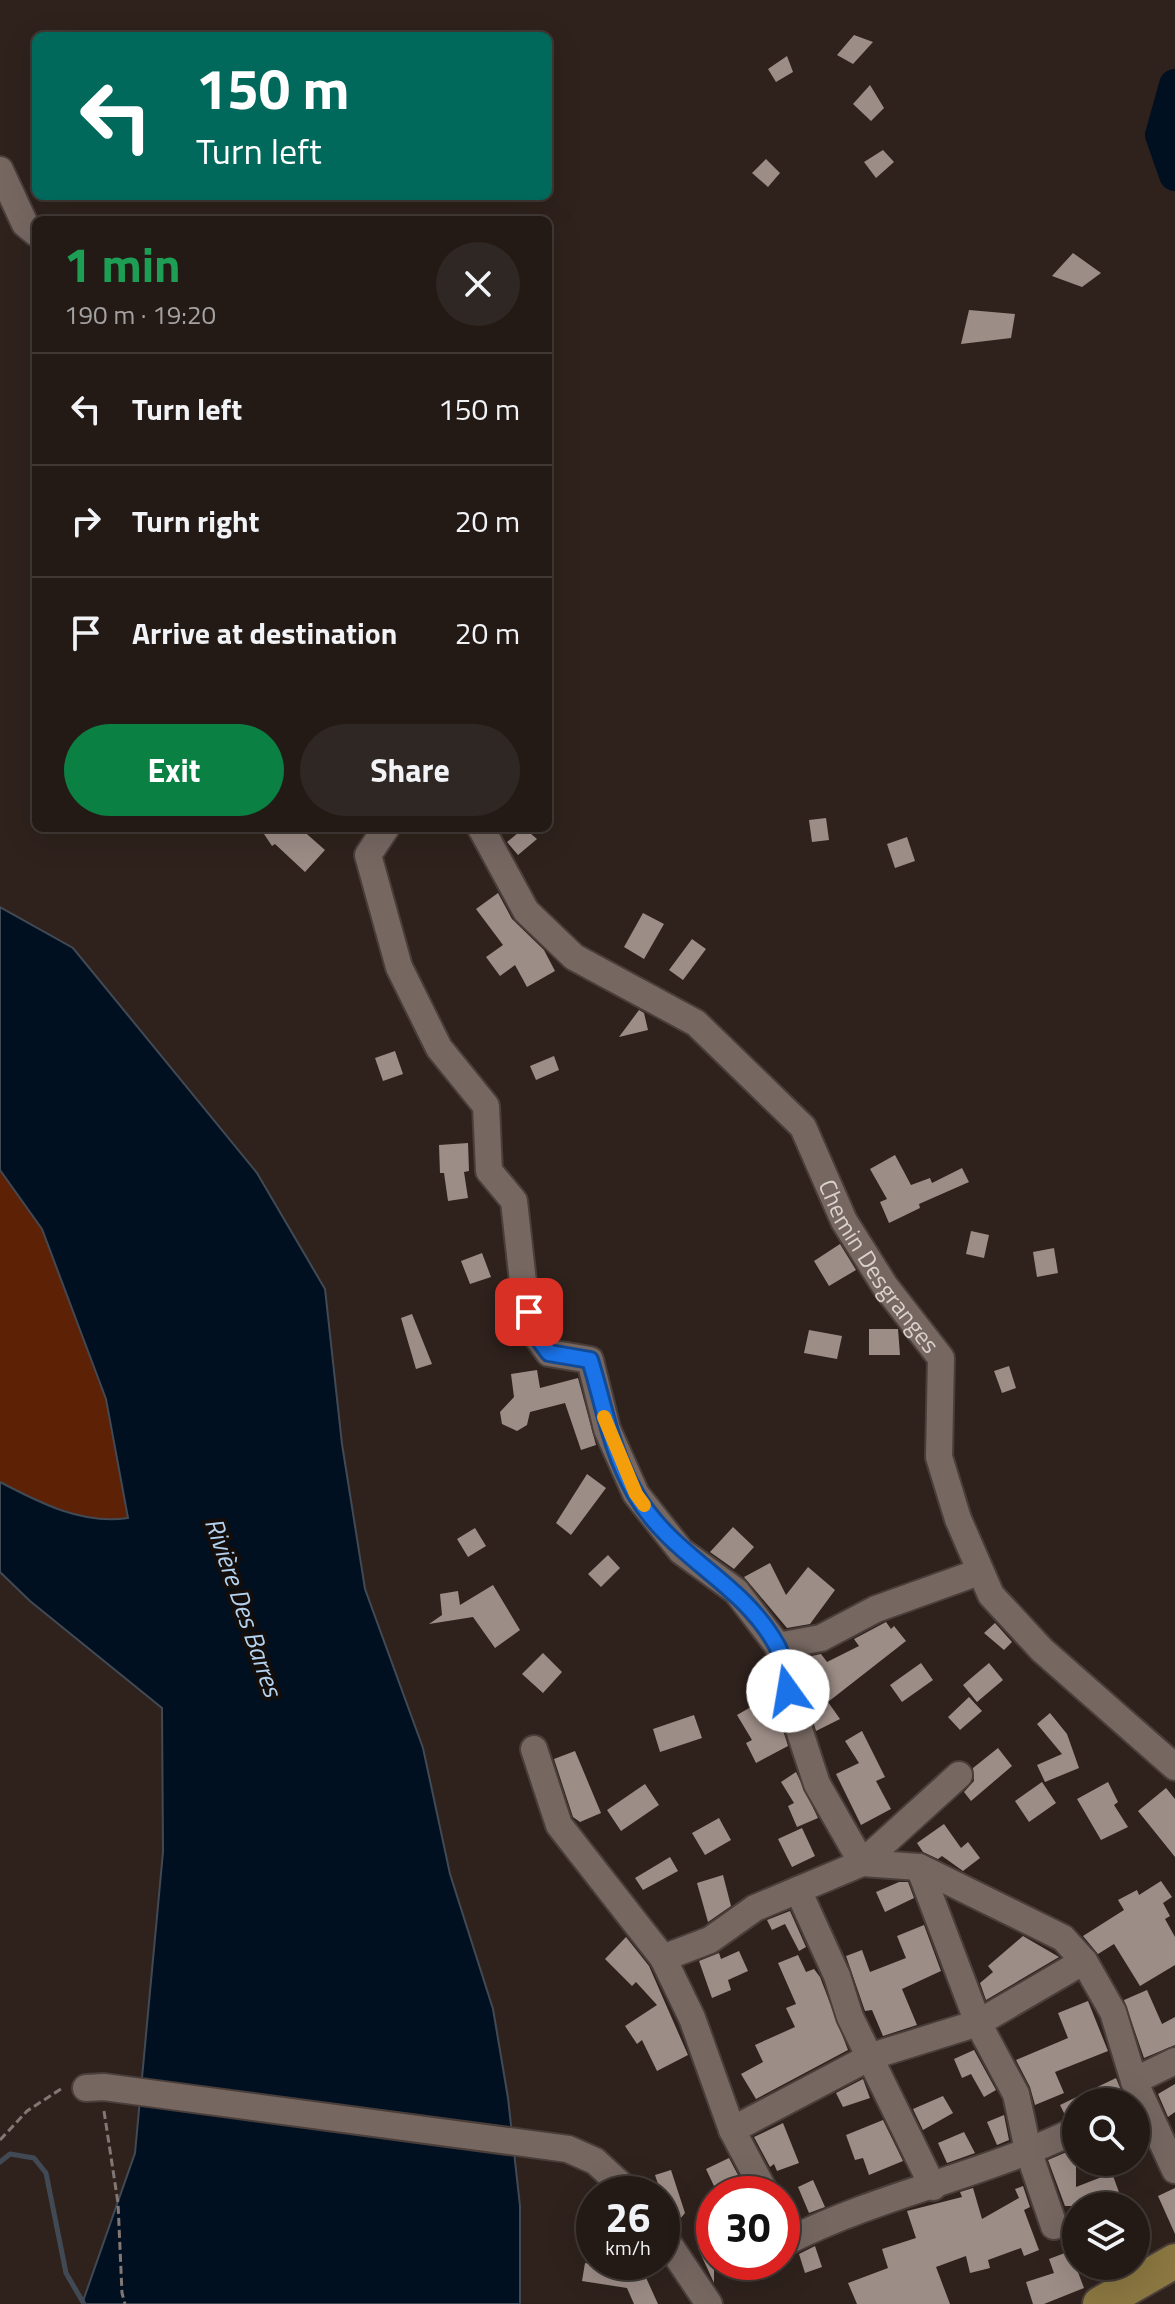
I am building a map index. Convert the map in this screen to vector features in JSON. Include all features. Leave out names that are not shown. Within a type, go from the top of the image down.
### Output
[{"type":"main road","points":[[1100,2304],[1175,2261]]},
{"type":"street","points":[[0,170],[25,224],[32,230]]},
{"type":"street","points":[[383,832],[368,855],[399,967],[439,1048],[486,1106],[489,1171],[514,1201],[524,1291],[535,1334],[549,1353],[590,1360],[607,1429],[636,1494],[681,1551],[736,1591],[778,1646],[794,1714],[817,1784],[862,1863]]},
{"type":"street","name":"Chemin Desgranges","points":[[483,832],[526,911],[574,957],[696,1023],[803,1127],[844,1221],[885,1286],[941,1358],[939,1457],[979,1572],[991,1595],[1042,1650],[1175,1767]]},
{"type":"street","points":[[778,1646],[821,1638],[876,1609],[979,1572]]},
{"type":"street","points":[[534,1749],[559,1825],[663,1958],[692,2018],[732,2130],[756,2176]]},
{"type":"street","points":[[663,1958],[710,1940],[755,1908],[862,1863],[959,1775]]},
{"type":"street","points":[[862,1863],[919,1867],[1063,1938],[1084,1961],[1113,2012],[1136,2088]]},
{"type":"street","points":[[919,1867],[978,2023],[1016,2094],[1029,2153],[1054,2226]]},
{"type":"street","points":[[798,1890],[837,1976],[850,2017],[872,2056],[933,2187]]},
{"type":"street","points":[[732,2130],[872,2056],[978,2023],[1084,1961]]},
{"type":"street","points":[[1143,2088],[1175,2061]]},
{"type":"street","points":[[95,2088],[535,2143],[568,2149],[595,2161],[611,2176]]},
{"type":"street","points":[[1150,2119],[1175,2170]]},
{"type":"street","points":[[800,2235],[839,2216],[1029,2153],[1062,2137]]},
{"type":"street","points":[[680,2261],[709,2304]]},
{"type":"path","points":[[0,2140],[27,2111],[62,2087],[95,2088],[103,2105],[118,2203],[125,2304]]},
{"type":"shaded area","points":[[0,1170],[42,1229],[106,1399],[128,1519],[96,1521],[32,1499],[0,1482]]},
{"type":"water","name":"Rivière Des Barres","points":[[0,907],[73,948],[257,1173],[325,1289],[342,1444],[365,1589],[423,1748],[450,1874],[493,2009],[508,2098],[520,2206],[520,2304],[82,2304],[135,2153],[163,1852],[162,1708],[30,1601],[0,1572],[0,1482],[78,1515],[128,1518],[106,1399],[42,1229],[0,1170]]},
{"type":"building","points":[[854,35],[873,42],[853,64],[837,55]]},
{"type":"building","points":[[787,56],[793,72],[776,82],[768,69]]},
{"type":"building","points":[[870,85],[884,108],[871,121],[853,104]]},
{"type":"building","points":[[883,150],[894,162],[876,178],[864,162]]},
{"type":"building","points":[[766,159],[780,173],[768,187],[752,173]]},
{"type":"building","points":[[1073,253],[1101,273],[1082,287],[1052,276]]},
{"type":"building","points":[[969,310],[1015,314],[1011,338],[961,344]]},
{"type":"building","points":[[826,818],[829,840],[812,842],[809,820]]},
{"type":"building","points":[[263,832],[305,832],[325,850],[305,872],[275,844],[272,846]]},
{"type":"building","points":[[519,832],[529,832],[537,839],[518,855],[507,842]]},
{"type":"building","points":[[907,837],[915,861],[895,868],[887,844]]},
{"type":"building","points":[[498,893],[512,919],[544,950],[555,971],[527,987],[515,965],[500,976],[486,957],[503,945],[476,909]]},
{"type":"building","points":[[643,913],[664,924],[644,959],[624,947]]},
{"type":"building","points":[[692,939],[706,949],[683,980],[669,970]]},
{"type":"building","points":[[639,1010],[644,1013],[648,1030],[619,1037]]},
{"type":"building","points":[[395,1051],[403,1074],[383,1081],[375,1058]]},
{"type":"building","points":[[554,1056],[559,1070],[536,1080],[530,1066]]},
{"type":"building","points":[[468,1143],[469,1171],[464,1172],[468,1198],[448,1201],[444,1173],[440,1173],[439,1145]]},
{"type":"building","points":[[895,1155],[911,1185],[930,1178],[932,1183],[962,1168],[969,1182],[919,1204],[920,1208],[889,1223],[880,1202],[887,1199],[870,1169]]},
{"type":"building","points":[[971,1231],[989,1235],[984,1258],[966,1254]]},
{"type":"building","points":[[840,1244],[856,1270],[829,1286],[814,1261]]},
{"type":"building","points":[[1054,1248],[1058,1273],[1037,1277],[1033,1252]]},
{"type":"building","points":[[482,1253],[491,1277],[470,1284],[461,1261]]},
{"type":"building","points":[[412,1314],[432,1364],[416,1369],[401,1318]]},
{"type":"building","points":[[869,1329],[898,1329],[900,1355],[869,1355]]},
{"type":"building","points":[[809,1330],[842,1336],[837,1359],[804,1353]]},
{"type":"building","points":[[1009,1366],[1016,1388],[1002,1393],[994,1371]]},
{"type":"building","points":[[537,1370],[540,1388],[578,1378],[596,1445],[581,1450],[565,1403],[530,1412],[527,1425],[517,1431],[502,1424],[500,1412],[514,1397],[511,1374]]},
{"type":"building","points":[[587,1474],[606,1488],[571,1535],[556,1523]]},
{"type":"building","points":[[733,1527],[754,1547],[734,1569],[710,1552]]},
{"type":"building","points":[[475,1528],[486,1546],[468,1557],[457,1539]]},
{"type":"building","points":[[608,1555],[620,1568],[601,1587],[588,1574]]},
{"type":"building","points":[[770,1563],[786,1595],[808,1567],[835,1590],[810,1624],[787,1628],[744,1577]]},
{"type":"building","points":[[493,1585],[520,1630],[495,1648],[473,1617],[429,1624],[442,1615],[440,1594],[458,1591],[460,1605]]},
{"type":"building","points":[[886,1622],[891,1629],[894,1626],[906,1641],[828,1702],[840,1719],[816,1731],[809,1708],[817,1704],[797,1659],[821,1654],[827,1662],[859,1646],[854,1639]]},
{"type":"building","points":[[995,1623],[1012,1642],[1004,1650],[984,1633]]},
{"type":"building","points":[[543,1653],[562,1672],[543,1693],[522,1674]]},
{"type":"building","points":[[921,1663],[933,1680],[902,1702],[890,1685]]},
{"type":"building","points":[[989,1663],[1003,1680],[977,1702],[963,1685]]},
{"type":"building","points":[[772,1695],[788,1746],[756,1763],[746,1743],[752,1740],[737,1715]]},
{"type":"building","points":[[969,1697],[982,1711],[960,1730],[948,1717]]},
{"type":"building","points":[[1050,1713],[1067,1734],[1079,1768],[1045,1782],[1037,1765],[1062,1754],[1037,1724]]},
{"type":"building","points":[[694,1715],[702,1738],[660,1752],[653,1729]]},
{"type":"building","points":[[862,1731],[885,1777],[876,1781],[891,1809],[861,1825],[836,1774],[859,1763],[845,1741]]},
{"type":"building","points":[[998,1748],[1012,1766],[971,1801],[964,1792],[974,1781],[973,1768]]},
{"type":"building","points":[[575,1751],[601,1813],[580,1822],[573,1817],[554,1759]]},
{"type":"building","points":[[796,1772],[818,1818],[797,1827],[788,1806],[794,1803],[781,1782]]},
{"type":"building","points":[[1042,1782],[1056,1803],[1029,1822],[1015,1801]]},
{"type":"building","points":[[1108,1782],[1118,1802],[1114,1805],[1128,1827],[1101,1840],[1077,1799]]},
{"type":"building","points":[[645,1784],[659,1805],[621,1831],[607,1810]]},
{"type":"building","points":[[1166,1788],[1175,1799],[1175,1857],[1138,1811]]},
{"type":"building","points":[[719,1818],[731,1840],[705,1855],[692,1833]]},
{"type":"building","points":[[944,1824],[961,1848],[968,1842],[980,1858],[963,1871],[942,1856],[938,1859],[923,1852],[917,1843]]},
{"type":"building","points":[[802,1828],[815,1856],[792,1867],[778,1839]]},
{"type":"building","points":[[670,1857],[678,1871],[643,1890],[635,1878]]},
{"type":"building","points":[[723,1875],[731,1906],[708,1922],[697,1883]]},
{"type":"building","points":[[1161,1881],[1172,1897],[1163,1903],[1170,1916],[1165,1919],[1175,1937],[1175,1965],[1140,1986],[1114,1944],[1098,1954],[1083,1936],[1124,1910],[1118,1900],[1137,1890],[1139,1895]]},
{"type":"building","points":[[899,1882],[908,1882],[914,1898],[885,1912],[876,1892]]},
{"type":"building","points":[[790,1911],[806,1947],[799,1951],[785,1924],[772,1930],[767,1920]]},
{"type":"building","points":[[924,1925],[941,1971],[902,1989],[917,2025],[883,2036],[872,2010],[865,2011],[846,1956],[862,1950],[870,1972],[906,1958],[897,1936]]},
{"type":"building","points":[[1023,1936],[1059,1957],[986,2000],[980,1983],[993,1972],[988,1966]]},
{"type":"building","points":[[626,1937],[649,1966],[688,2055],[657,2071],[642,2040],[637,2044],[625,2026],[657,2005],[636,1982],[632,1986],[605,1959]]},
{"type":"building","points":[[739,1951],[748,1971],[728,1980],[731,1990],[712,1998],[699,1961],[719,1953],[721,1959]]},
{"type":"building","points":[[798,1955],[806,1972],[814,1969],[820,1977],[848,2050],[756,2099],[741,2074],[763,2062],[755,2045],[795,2027],[786,2008],[796,2004],[778,1963]]},
{"type":"building","points":[[1147,1990],[1162,2024],[1175,2017],[1175,2045],[1144,2058],[1124,2000]]},
{"type":"building","points":[[1088,2001],[1108,2051],[1055,2072],[1062,2094],[1035,2105],[1016,2060],[1068,2038],[1058,2013]]},
{"type":"building","points":[[974,2050],[996,2090],[984,2097],[971,2074],[962,2078],[954,2059]]},
{"type":"building","points":[[1116,2078],[1120,2088],[1095,2088]]},
{"type":"building","points":[[863,2079],[870,2098],[843,2107],[836,2093]]},
{"type":"building","points":[[1175,2084],[1175,2112],[1168,2117],[1158,2094]]},
{"type":"building","points":[[943,2096],[953,2113],[923,2130],[913,2109]]},
{"type":"building","points":[[1004,2115],[1009,2140],[997,2145],[987,2122]]},
{"type":"building","points":[[883,2120],[903,2161],[869,2175],[863,2158],[855,2160],[846,2135]]},
{"type":"building","points":[[783,2123],[799,2163],[777,2171],[774,2164],[770,2167],[754,2137]]},
{"type":"building","points":[[964,2132],[975,2153],[947,2163],[938,2143]]},
{"type":"building","points":[[1062,2154],[1062,2176],[1076,2176],[1076,2187],[1104,2176],[1113,2176],[1119,2192],[1062,2192],[1062,2198],[1048,2160]]},
{"type":"building","points":[[729,2158],[738,2175],[709,2176],[706,2169]]},
{"type":"building","points":[[671,2170],[673,2176],[655,2176]]},
{"type":"building","points":[[813,2180],[825,2207],[809,2213],[800,2186]]},
{"type":"building","points":[[1023,2186],[1030,2207],[1024,2210],[1039,2250],[1024,2256],[1021,2248],[988,2260],[990,2268],[970,2273],[966,2256],[936,2267],[950,2304],[857,2304],[848,2283],[888,2268],[882,2249],[916,2238],[907,2211],[962,2197],[960,2192],[973,2188],[982,2219],[1019,2198],[1015,2189]]},
{"type":"building","points":[[1175,2188],[1175,2234],[1158,2196]]},
{"type":"building","points":[[680,2198],[685,2213],[680,2219]]},
{"type":"building","points":[[815,2246],[822,2267],[805,2273],[800,2254]]},
{"type":"building","points":[[1062,2254],[1062,2280],[1081,2280],[1084,2288],[1044,2304],[1033,2304],[1026,2282],[1054,2273],[1049,2259]]},
{"type":"building","points":[[647,2280],[658,2304],[634,2304],[627,2288],[582,2281]]},
{"type":"waterway","points":[[1175,85],[1161,135],[1175,175]]},
{"type":"waterway","points":[[0,2162],[10,2154],[34,2158],[46,2173],[66,2273],[84,2304]]},
{"type":"slow traffic","points":[[604,1417],[636,1494],[644,1505]]},
{"type":"route","points":[[529,1312],[535,1334],[549,1353],[590,1360],[607,1429],[636,1494],[681,1551],[736,1591],[778,1646],[788,1691]]}]
